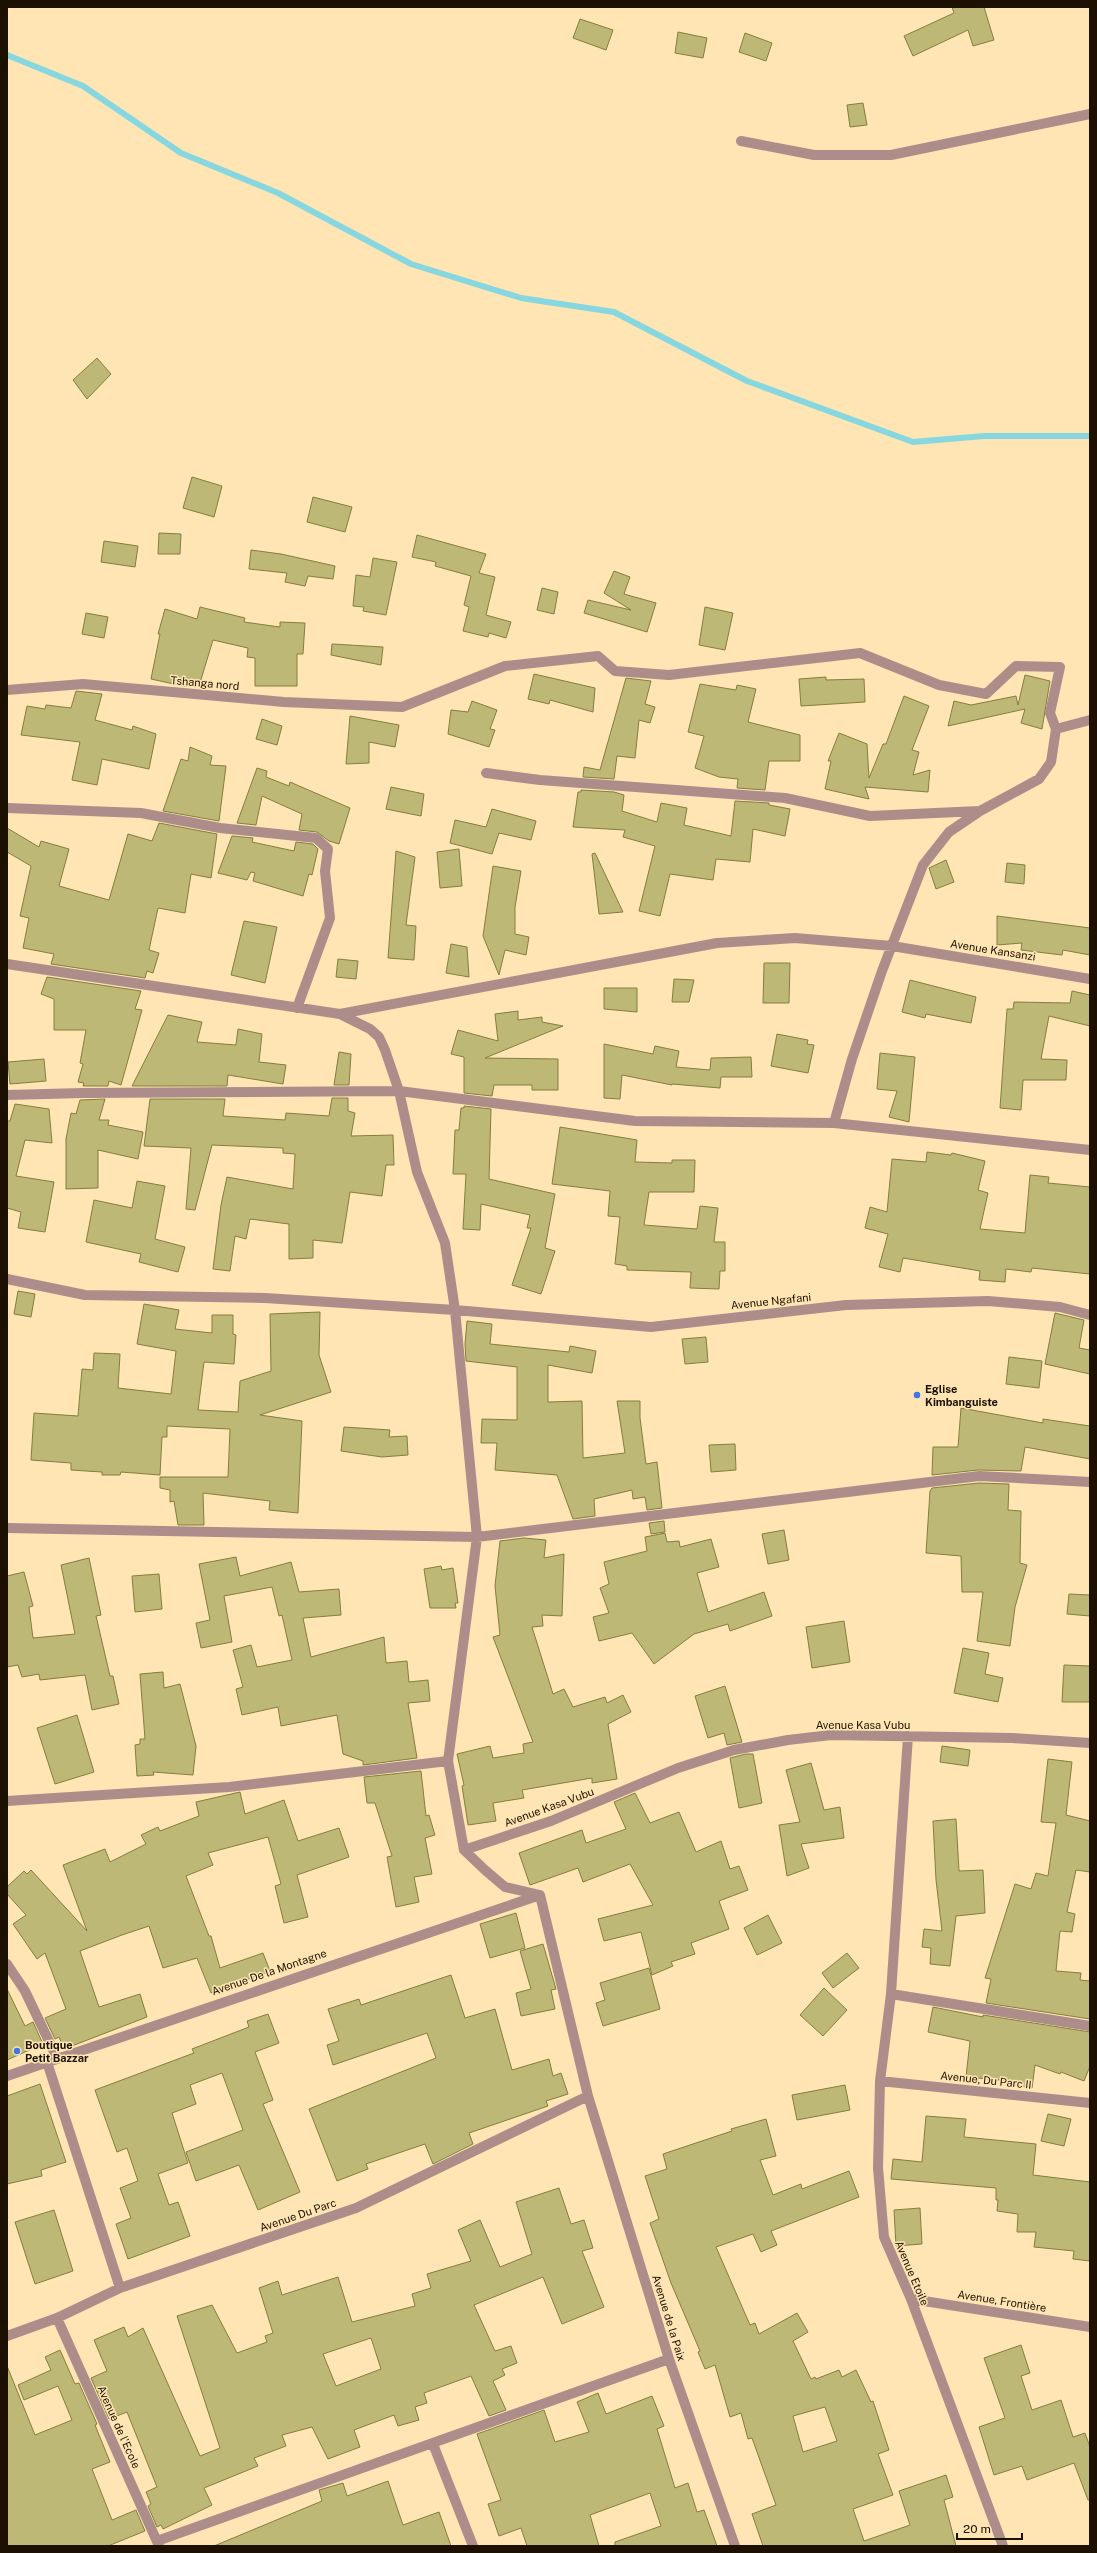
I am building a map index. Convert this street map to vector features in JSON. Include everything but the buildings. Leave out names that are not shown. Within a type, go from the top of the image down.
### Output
[{"type":"street","points":[[741,141],[814,155],[891,155],[1090,114]]},
{"type":"street","name":"Tshanga nord","points":[[7,690],[83,684],[284,702],[402,707],[505,666],[527,662],[547,663],[598,656],[614,672],[669,675],[860,653],[939,685],[986,694],[1016,666],[1060,667],[1050,714],[1056,729]]},
{"type":"street","points":[[834,1123],[852,1059],[892,946],[923,865],[949,832],[980,811],[1039,779],[1051,762],[1056,729],[1090,720]]},
{"type":"street","points":[[486,773],[540,780],[785,798],[870,816],[980,811]]},
{"type":"street","points":[[7,808],[141,813],[220,828],[316,838],[328,849],[325,871],[330,918],[297,1008]]},
{"type":"street","name":"Avenue Kansanzi","points":[[340,1014],[717,943],[795,938],[892,946],[1090,979]]},
{"type":"street","points":[[7,964],[340,1014],[370,1029],[379,1037],[399,1091],[417,1172],[444,1244],[455,1310],[478,1537],[448,1761],[464,1850],[505,1887],[540,1894]]},
{"type":"street","points":[[7,1095],[83,1093],[399,1091],[635,1121],[834,1123],[1090,1150]]},
{"type":"street","name":"Avenue Ngafani","points":[[7,1279],[84,1295],[265,1298],[455,1310],[650,1327],[846,1305],[988,1301],[1060,1308],[1090,1315]]},
{"type":"street","points":[[7,1528],[478,1537],[979,1476],[1090,1482]]},
{"type":"street","name":"Avenue Kasa Vubu","points":[[464,1850],[552,1821],[678,1768],[734,1750],[788,1740],[831,1735],[1012,1738],[1090,1743]]},
{"type":"street","name":"Avenue Etoile","points":[[908,1736],[891,1994],[880,2081],[878,2168],[884,2237],[911,2299],[1004,2546]]},
{"type":"street","points":[[7,1801],[229,1787],[448,1761]]},
{"type":"street","name":"Avenue De la Montagne","points":[[7,2076],[540,1894]]},
{"type":"street","name":"Avenue de la Paix","points":[[540,1894],[588,2096],[669,2359],[735,2546]]},
{"type":"street","points":[[7,1964],[25,1991],[57,2058]]},
{"type":"street","points":[[891,1994],[1090,2026]]},
{"type":"street","points":[[47,2062],[120,2288]]},
{"type":"street","name":"Avenue, Du Parc II","points":[[880,2081],[1090,2103]]},
{"type":"street","name":"Avenue Du Parc","points":[[7,2336],[57,2318],[120,2288],[356,2208],[588,2096]]},
{"type":"street","name":"Avenue, Frontière","points":[[911,2299],[1090,2327]]},
{"type":"street","name":"Avenue de l'Ecole","points":[[57,2318],[158,2544]]},
{"type":"street","points":[[158,2544],[669,2359]]},
{"type":"street","points":[[433,2444],[473,2546]]},
{"type":"waterway","points":[[7,55],[83,86],[181,153],[278,193],[411,264],[521,298],[614,312],[747,381],[913,442],[984,436],[1090,436]]},
{"type":"place","name":"Eglise Kimbanguiste","points":[[917,1395]]},
{"type":"place","name":"Boutique Petit Bazzar","points":[[17,2051]]}]
